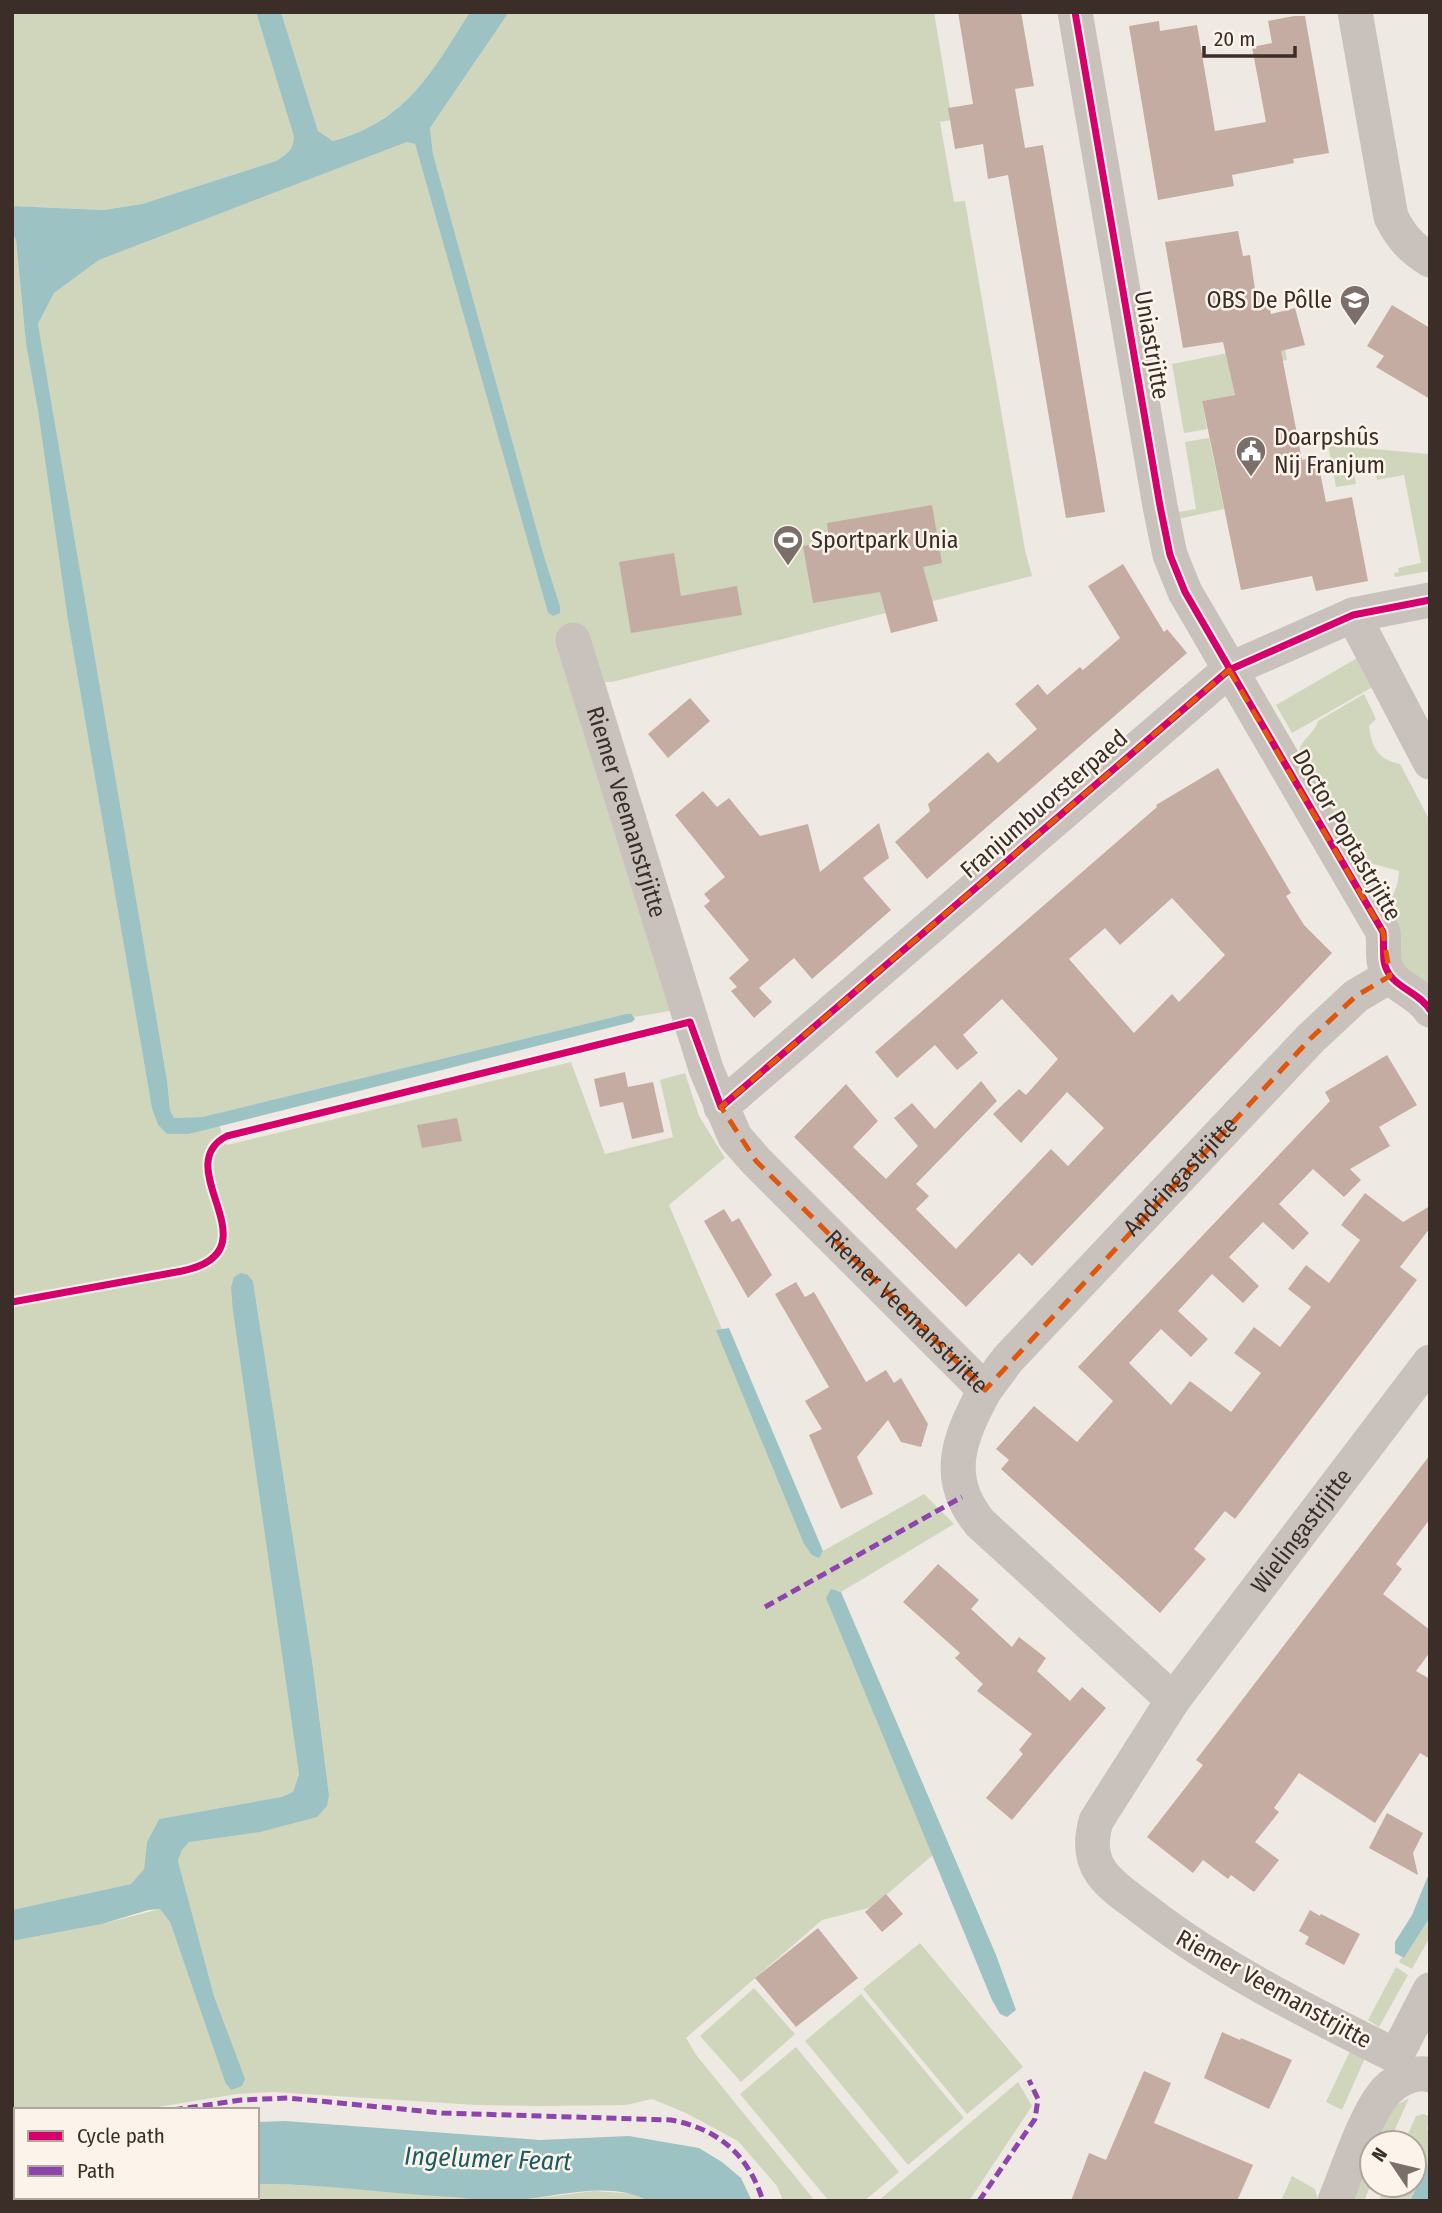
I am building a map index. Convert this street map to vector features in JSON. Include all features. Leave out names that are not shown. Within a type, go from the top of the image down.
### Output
[{"type":"street","name":"Uniastrjitte","points":[[1075,12],[1170,555],[1185,592],[1229,670]]},
{"type":"street","points":[[1354,12],[1391,217],[1400,234],[1413,249],[1430,260]]},
{"type":"street","name":"Franjumbuorsterpaed","points":[[721,1107],[1229,670],[1353,615],[1430,600]]},
{"type":"street","points":[[1353,615],[1430,762]]},
{"type":"street","name":"Riemer Veemanstrjitte","points":[[573,640],[705,1069],[736,1137],[756,1161],[985,1390],[973,1413],[957,1462],[957,1480],[970,1511],[1173,1700],[1096,1821],[1091,1837],[1093,1854],[1101,1871],[1112,1884],[1181,1939],[1410,2069]]},
{"type":"street","name":"Doctor Poptastrjitte","points":[[1229,670],[1383,932],[1384,961],[1390,976]]},
{"type":"street","points":[[1390,976],[1415,994],[1430,1010]]},
{"type":"street","name":"Andringastrjitte","points":[[985,1390],[1008,1359],[1310,1039],[1356,996],[1390,976]]},
{"type":"street","name":"Wielingastrjitte","points":[[1173,1700],[1430,1362]]},
{"type":"street","points":[[1335,2201],[1374,2109],[1383,2094],[1410,2069],[1430,1990]]},
{"type":"highlighted area","points":[[1229,670],[1383,932],[1390,976],[1356,996],[1310,1039],[985,1390],[756,1161],[721,1107]]},
{"type":"green space","points":[[12,12],[256,12],[294,137],[291,148],[276,161],[142,204],[103,210],[12,206]]},
{"type":"green space","points":[[281,12],[470,12],[443,55],[415,92],[381,120],[359,132],[333,141],[318,131]]},
{"type":"green space","name":"Sportpark Unia","points":[[509,12],[934,12],[952,120],[940,122],[954,202],[965,201],[1025,550],[1032,576],[605,682],[704,1005],[635,1017],[626,1014],[202,1117],[174,1118],[170,1110],[38,324],[54,293],[99,260],[407,142],[415,144],[548,613],[553,616],[560,606],[433,154],[430,128]]},
{"type":"green space","points":[[12,232],[16,240],[26,344],[68,621],[152,1109],[158,1125],[167,1134],[189,1134],[219,1125],[227,1145],[571,1062],[605,1154],[673,1137],[660,1080],[685,1073],[699,1116],[725,1158],[669,1205],[722,1329],[717,1330],[821,1555],[823,1551],[924,1494],[954,1524],[841,1592],[837,1589],[876,1719],[933,1855],[872,1907],[822,1920],[686,2038],[697,2056],[815,2201],[783,2201],[777,2186],[738,2141],[686,2113],[652,2099],[626,2105],[476,2105],[274,2092],[237,2094],[151,2108],[14,2108],[12,2129],[12,1941],[102,1924],[160,1909],[170,1922],[225,2082],[244,2079],[214,1996],[178,1861],[189,1842],[329,1795],[312,1660],[253,1281],[248,1275],[233,1312],[299,1774],[293,1792],[281,1797],[159,1819],[147,1842],[144,1869],[131,1884],[12,1910]]},
{"type":"green space","points":[[1284,342],[1287,360],[1230,371],[1235,395],[1202,401],[1207,429],[1184,433],[1172,364]]},
{"type":"green space","points":[[1209,438],[1224,509],[1174,520],[1173,513],[1196,509],[1185,442]]},
{"type":"green space","points":[[1328,445],[1430,454],[1430,571],[1395,577],[1394,573],[1399,572],[1398,568],[1421,563],[1404,475],[1377,480],[1373,457],[1352,461],[1356,484],[1336,487]]},
{"type":"green space","points":[[1359,657],[1376,685],[1292,733],[1276,705]]},
{"type":"green space","points":[[1364,694],[1376,719],[1369,726],[1374,746],[1381,756],[1400,764],[1430,821],[1430,991],[1407,977],[1382,910],[1394,892],[1399,871],[1352,858],[1299,753],[1318,721]]},
{"type":"green space","points":[[1430,1917],[1430,1937],[1412,1969],[1399,1962]]},
{"type":"green space","points":[[920,1943],[1023,2067],[967,2114],[863,1989]]},
{"type":"green space","points":[[1396,1967],[1408,1975],[1379,2027],[1368,2020]]},
{"type":"green space","points":[[754,1988],[795,2034],[741,2082],[700,2036]]},
{"type":"green space","points":[[861,1994],[964,2118],[908,2165],[805,2041]]},
{"type":"green space","points":[[796,2047],[899,2172],[864,2201],[829,2201],[740,2094]]},
{"type":"green space","points":[[1351,2049],[1365,2058],[1342,2110],[1326,2102]]},
{"type":"green space","points":[[1018,2082],[1032,2106],[969,2201],[878,2201]]},
{"type":"green space","points":[[1409,2098],[1395,2129],[1381,2129],[1393,2107]]},
{"type":"green space","points":[[1424,2114],[1430,2117],[1427,2129],[1410,2129],[1416,2116]]},
{"type":"green space","points":[[1428,2130],[1430,2131],[1428,2164]]},
{"type":"green space","points":[[1292,2176],[1315,2189],[1318,2201],[1281,2201]]},
{"type":"green space","points":[[1358,2179],[1358,2199],[1365,2199],[1349,2201]]},
{"type":"green space","points":[[259,2184],[353,2188],[513,2201],[114,2201],[259,2199]]},
{"type":"green space","points":[[594,2191],[636,2194],[649,2201],[515,2201]]},
{"type":"green space","points":[[1380,2199],[1411,2199],[1410,2201],[1379,2201]]},
{"type":"water","points":[[256,12],[281,12],[318,131],[333,141],[381,121],[415,92],[443,55],[470,12],[509,12],[430,128],[433,154],[560,613],[553,616],[548,613],[415,144],[407,142],[99,260],[54,293],[38,324],[170,1110],[174,1118],[202,1117],[626,1014],[632,1014],[635,1019],[632,1022],[189,1134],[167,1134],[158,1125],[152,1109],[68,621],[26,344],[16,240],[12,232],[12,206],[103,210],[142,204],[276,161],[283,156],[291,148],[294,137]]},
{"type":"water","points":[[241,1273],[248,1275],[253,1281],[312,1660],[329,1795],[327,1806],[317,1817],[260,1832],[189,1842],[178,1861],[214,1996],[245,2079],[242,2086],[231,2090],[225,2082],[170,1922],[160,1909],[102,1924],[12,1941],[12,1910],[131,1884],[144,1869],[147,1842],[159,1819],[281,1797],[293,1792],[299,1774],[233,1312],[231,1287],[234,1277]]},
{"type":"water","points":[[729,1328],[823,1551],[819,1558],[812,1555],[804,1544],[716,1330]]},
{"type":"water","points":[[831,1589],[841,1592],[996,1955],[1016,2010],[1007,2017],[1000,2014],[992,2000],[826,1598]]},
{"type":"water","points":[[1430,1871],[1430,1917],[1404,1958],[1395,1953],[1395,1942],[1412,1915]]},
{"type":"water","name":"Ingelumer Feart","points":[[285,2121],[540,2140],[629,2136],[699,2148],[741,2178],[752,2201],[649,2201],[618,2191],[601,2190],[518,2200],[494,2200],[259,2184],[259,2122]]},
{"type":"water","points":[[12,2159],[14,2199],[125,2199],[12,2201]]},
{"type":"water","points":[[1430,2160],[1430,2199],[1410,2201],[1428,2199]]},
{"type":"building","points":[[958,12],[1021,12],[1034,86],[1015,89],[1025,148],[1043,145],[1105,512],[1066,518],[1008,175],[988,179],[983,144],[955,149],[948,108],[973,104]]},
{"type":"building","points":[[1305,16],[1329,153],[1293,159],[1294,163],[1232,175],[1234,186],[1158,200],[1129,26],[1159,21],[1160,31],[1197,25],[1215,131],[1266,122],[1252,47],[1272,43],[1268,21]]},
{"type":"building","points":[[1238,231],[1243,256],[1250,255],[1256,296],[1266,293],[1271,314],[1295,308],[1305,345],[1281,351],[1302,460],[1317,457],[1326,502],[1352,497],[1368,581],[1316,591],[1312,576],[1241,590],[1202,401],[1235,395],[1223,342],[1183,348],[1165,242]]},
{"type":"building","points":[[1392,305],[1430,328],[1430,399],[1376,367],[1384,356],[1367,346]]},
{"type":"building","points":[[932,505],[942,563],[923,567],[938,621],[891,633],[880,592],[813,603],[803,546],[829,541],[827,523]]},
{"type":"building","points":[[674,553],[681,596],[737,586],[742,615],[631,633],[619,562]]},
{"type":"building","points":[[1123,564],[1164,632],[1167,629],[1187,653],[927,879],[895,842],[930,811],[928,804],[988,752],[998,763],[1037,729],[1015,704],[1038,684],[1047,695],[1080,667],[1083,670],[1120,638],[1088,586]]},
{"type":"building","points":[[690,698],[710,721],[668,758],[648,734]]},
{"type":"building","points":[[1218,768],[1291,893],[1286,896],[1304,925],[1332,953],[1032,1266],[1019,1253],[966,1307],[794,1137],[846,1084],[878,1121],[853,1147],[886,1179],[918,1146],[894,1118],[912,1103],[935,1129],[981,1081],[997,1101],[916,1184],[929,1196],[916,1209],[956,1249],[1051,1149],[1068,1166],[1104,1128],[1067,1092],[1021,1143],[993,1114],[1019,1089],[1026,1095],[1058,1059],[1002,999],[963,1035],[978,1053],[957,1070],[935,1045],[897,1078],[875,1052],[1157,807],[1156,805]],"holes":[[[1172,898],[1225,955],[1179,1002],[1172,994],[1134,1033],[1069,959],[1105,928],[1120,945]]]},
{"type":"building","points":[[703,791],[717,807],[729,798],[760,836],[808,824],[820,872],[879,823],[889,858],[863,878],[891,910],[812,979],[794,958],[759,988],[772,1002],[754,1018],[731,991],[737,987],[729,978],[749,960],[704,906],[710,901],[704,894],[725,877],[675,815]]},
{"type":"building","points":[[1387,1055],[1417,1105],[1379,1127],[1390,1146],[1350,1169],[1361,1180],[1344,1197],[1313,1169],[1279,1204],[1309,1233],[1293,1250],[1263,1222],[1229,1257],[1259,1286],[1243,1303],[1212,1274],[1178,1311],[1208,1339],[1191,1357],[1161,1329],[1129,1363],[1171,1405],[1190,1381],[1231,1412],[1261,1373],[1234,1353],[1254,1327],[1280,1347],[1311,1307],[1288,1289],[1306,1265],[1329,1283],[1360,1240],[1341,1225],[1365,1193],[1403,1222],[1430,1206],[1430,1228],[1400,1267],[1417,1280],[1235,1519],[1225,1511],[1194,1549],[1206,1559],[1160,1613],[1001,1469],[1009,1460],[996,1449],[1034,1406],[1077,1442],[1113,1401],[1078,1367],[1330,1101],[1325,1092]]},
{"type":"building","points":[[625,1072],[628,1087],[653,1082],[664,1132],[632,1139],[623,1102],[600,1107],[594,1079]]},
{"type":"building","points":[[457,1118],[462,1141],[422,1148],[417,1125]]},
{"type":"building","points":[[724,1209],[732,1222],[739,1218],[772,1275],[748,1298],[704,1221]]},
{"type":"building","points":[[796,1282],[805,1297],[814,1292],[866,1382],[886,1370],[894,1383],[901,1378],[928,1424],[921,1447],[901,1442],[888,1420],[857,1457],[873,1494],[841,1509],[809,1435],[822,1429],[805,1401],[829,1387],[775,1294]]},
{"type":"building","points":[[1430,1455],[1430,1519],[1396,1564],[1402,1569],[1383,1594],[1430,1630],[1430,1652],[1416,1671],[1430,1679],[1430,1759],[1420,1753],[1375,1823],[1299,1773],[1274,1808],[1279,1812],[1255,1842],[1279,1860],[1254,1892],[1231,1875],[1228,1879],[1203,1860],[1193,1873],[1147,1837],[1203,1765],[1196,1760]]},
{"type":"building","points":[[938,1564],[979,1600],[971,1609],[1012,1647],[1019,1637],[1046,1658],[1037,1671],[1070,1701],[1082,1687],[1106,1708],[1012,1820],[986,1798],[1023,1754],[1019,1750],[1032,1734],[977,1691],[983,1684],[955,1658],[960,1653],[903,1602]]},
{"type":"building","points":[[1387,1813],[1423,1833],[1413,1853],[1418,1875],[1369,1848]]},
{"type":"building","points":[[886,1894],[903,1914],[882,1932],[865,1912]]},
{"type":"building","points":[[1310,1910],[1360,1934],[1344,1965],[1305,1944],[1309,1937],[1299,1931]]},
{"type":"building","points":[[818,1928],[858,1978],[796,2027],[755,1978]]},
{"type":"building","points":[[1222,2032],[1292,2060],[1269,2109],[1204,2078]]},
{"type":"building","points":[[1144,2071],[1171,2083],[1154,2123],[1253,2165],[1237,2201],[1071,2201],[1089,2153],[1106,2160]]},
{"type":"marked path","points":[[765,1607],[962,1497]]},
{"type":"marked path","points":[[979,2201],[1035,2119],[1038,2099],[1029,2080]]},
{"type":"marked path","points":[[187,2108],[241,2100],[288,2098],[442,2113],[671,2120],[703,2130],[729,2146],[749,2170],[763,2201]]},
{"type":"cycle path","points":[[1075,12],[1170,555],[1185,592],[1383,932],[1387,970],[1397,983],[1425,1003],[1430,1010]]},
{"type":"cycle path","points":[[12,1302],[182,1271],[209,1261],[221,1246],[223,1228],[208,1167],[212,1150],[227,1136],[690,1022],[721,1107],[1229,670],[1353,615],[1430,600]]},
{"type":"place","name":"OBS De Pôlle","points":[[1355,327]]},
{"type":"place","name":"Doarpshûs Nij Franjum","points":[[1251,478]]},
{"type":"place","name":"Sportpark Unia","points":[[788,567]]}]
